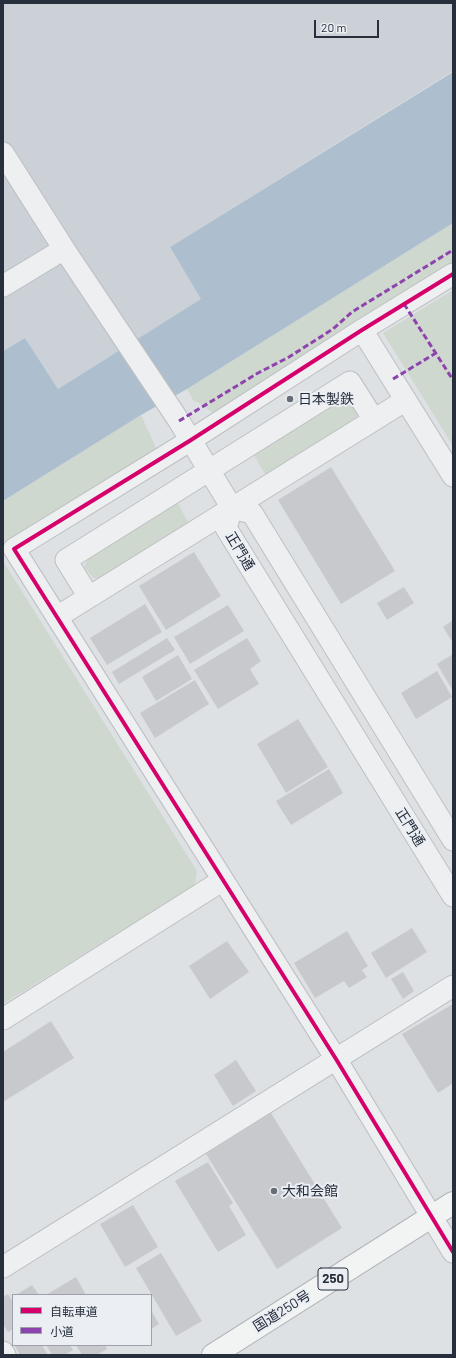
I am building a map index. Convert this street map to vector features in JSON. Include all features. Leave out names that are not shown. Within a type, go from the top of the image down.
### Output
[{"type":"highway","name":"国道250号","points":[[213,1355],[453,1204]]},
{"type":"street","points":[[3,153],[64,249],[191,440],[232,508]]},
{"type":"street","points":[[3,286],[64,249]]},
{"type":"street","points":[[453,274],[362,330],[191,440],[14,549],[336,1059],[453,1252]]},
{"type":"street","points":[[362,330],[453,476]]},
{"type":"street","points":[[89,597],[66,560],[350,382],[374,420]]},
{"type":"street","points":[[57,617],[406,400]]},
{"type":"street","name":"正門通","points":[[453,840],[252,513],[232,508],[226,528],[453,896]]},
{"type":"street","points":[[3,1019],[222,880]]},
{"type":"street","points":[[3,1267],[453,986]]},
{"type":"shaded area","points":[[3,3],[453,3],[453,71],[170,247],[202,299],[58,389],[25,338],[3,351]]},
{"type":"shaded area","points":[[453,223],[453,268],[216,416],[204,406],[193,400],[187,389]]},
{"type":"shaded area","points":[[453,290],[453,446],[383,333]]},
{"type":"shaded area","points":[[334,402],[351,403],[357,414],[356,423],[268,479],[252,452]]},
{"type":"shaded area","points":[[141,415],[158,452],[13,543],[3,554],[3,501]]},
{"type":"shaded area","points":[[176,500],[191,527],[108,579],[93,578],[84,567],[89,555]]},
{"type":"shaded area","points":[[3,561],[197,871],[195,885],[3,1004]]},
{"type":"water","points":[[453,72],[453,223],[187,389],[141,415],[3,501],[3,351],[25,338],[58,389],[201,299],[170,247]]},
{"type":"building","points":[[331,467],[395,571],[341,604],[278,500]]},
{"type":"building","points":[[194,552],[221,596],[166,630],[139,586]]},
{"type":"building","points":[[404,587],[414,603],[387,620],[377,603]]},
{"type":"building","points":[[145,604],[162,632],[107,665],[90,638]]},
{"type":"building","points":[[228,605],[244,631],[190,664],[174,637]]},
{"type":"building","points":[[453,620],[453,643],[443,627]]},
{"type":"building","points":[[167,638],[175,650],[119,684],[112,672]]},
{"type":"building","points":[[247,638],[261,661],[250,669],[259,684],[218,709],[194,670]]},
{"type":"building","points":[[453,654],[453,691],[437,664]]},
{"type":"building","points":[[178,655],[192,679],[156,701],[142,677]]},
{"type":"building","points":[[437,671],[452,697],[416,719],[401,693]]},
{"type":"building","points":[[195,680],[209,704],[155,738],[140,713]]},
{"type":"building","points":[[298,719],[328,767],[286,793],[257,744]]},
{"type":"building","points":[[329,769],[343,793],[291,825],[276,801]]},
{"type":"building","points":[[412,928],[427,952],[386,978],[371,953]]},
{"type":"building","points":[[347,931],[368,966],[362,970],[367,977],[349,988],[344,981],[315,998],[294,963]]},
{"type":"building","points":[[227,941],[249,972],[210,999],[189,966]]},
{"type":"building","points":[[403,972],[414,991],[403,999],[391,979]]},
{"type":"building","points":[[453,1004],[453,1083],[438,1093],[402,1034]]},
{"type":"building","points":[[51,1021],[74,1058],[3,1102],[3,1052]]},
{"type":"building","points":[[236,1060],[256,1091],[233,1106],[214,1075]]},
{"type":"building","name":"大和会館","points":[[271,1113],[342,1228],[277,1269],[206,1154]]},
{"type":"building","points":[[208,1162],[233,1203],[229,1206],[246,1235],[218,1252],[175,1181]]},
{"type":"building","points":[[133,1205],[158,1247],[125,1267],[100,1224]]},
{"type":"building","points":[[161,1253],[202,1321],[176,1336],[136,1268]]},
{"type":"building","points":[[76,1277],[85,1294],[48,1294]]},
{"type":"building","points":[[32,1285],[38,1294],[18,1294]]},
{"type":"building","points":[[8,1294],[12,1300],[12,1330],[8,1332],[3,1324],[3,1297]]},
{"type":"building","points":[[152,1312],[159,1324],[152,1328]]},
{"type":"building","points":[[15,1346],[43,1346],[48,1355],[20,1355]]},
{"type":"building","points":[[47,1346],[71,1346],[73,1350],[65,1355],[52,1355]]},
{"type":"building","points":[[77,1346],[106,1346],[107,1349],[97,1355],[82,1355]]},
{"type":"marked path","points":[[179,421],[258,373],[289,357],[333,329],[352,312],[453,250]]},
{"type":"marked path","points":[[404,304],[453,380]]},
{"type":"marked path","points":[[393,379],[436,353]]},
{"type":"cycle path","points":[[453,274],[362,330],[191,440],[14,549],[336,1059],[453,1252]]},
{"type":"place","name":"日本製鉄","points":[[290,399]]},
{"type":"place","name":"大和会館","points":[[274,1191]]}]
